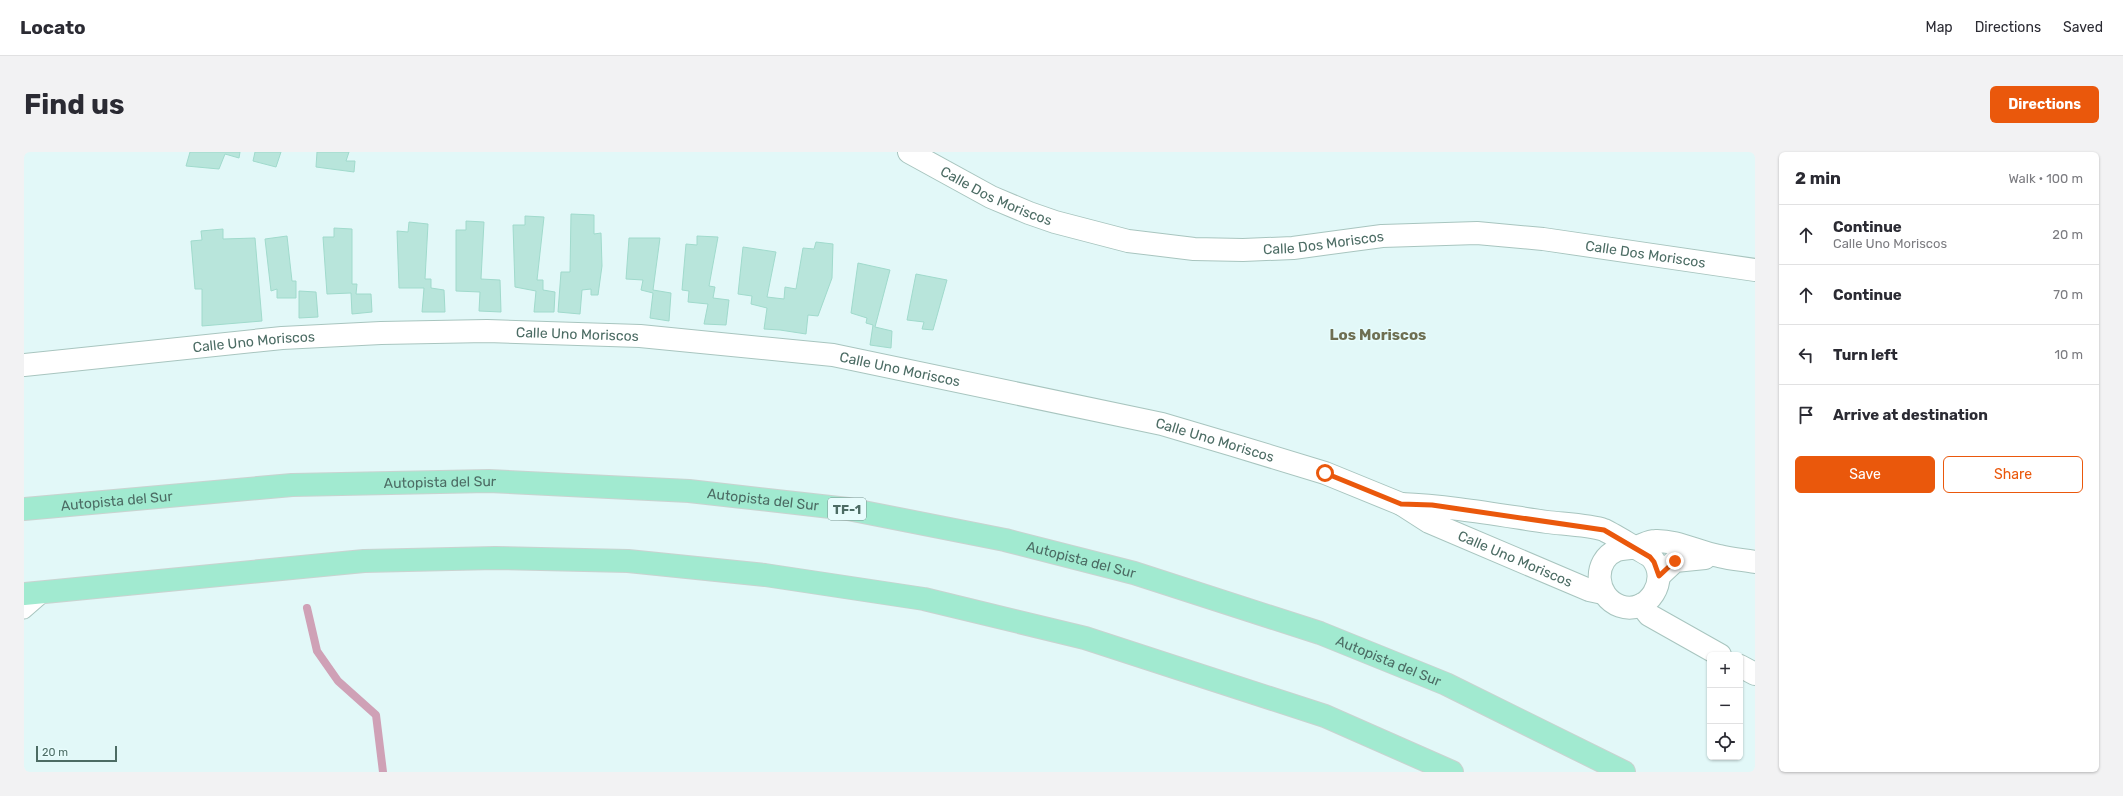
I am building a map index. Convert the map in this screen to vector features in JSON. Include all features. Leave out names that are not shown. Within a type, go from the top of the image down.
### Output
[{"type":"highway","name":"Autopista del Sur","points":[[24,509],[292,485],[489,481],[689,491],[848,509],[1005,540],[1134,572],[1320,633],[1446,684],[1624,772]]},
{"type":"highway","points":[[24,594],[364,561],[479,558],[628,561],[765,575],[924,599],[1085,638],[1325,716],[1452,772]]},
{"type":"street","name":"Calle Dos Moriscos","points":[[909,152],[991,197],[1029,213],[1055,222],[1128,241],[1194,249],[1243,250],[1293,248],[1382,236],[1477,233],[1543,239],[1755,270]]},
{"type":"street","name":"Calle Uno Moriscos","points":[[24,365],[282,338],[381,333],[487,331],[663,338],[833,355],[1162,424],[1325,473],[1401,504],[1429,522],[1589,590],[1603,593],[1608,599],[1621,607],[1631,608],[1641,605]]},
{"type":"street","points":[[1401,504],[1432,505],[1604,530],[1650,557],[1654,562],[1659,576]]},
{"type":"street","points":[[1603,593],[1599,577],[1604,561],[1617,550],[1633,548],[1654,541],[1687,547],[1719,556],[1755,562]]},
{"type":"street","points":[[1715,652],[1649,615],[1641,605],[1654,594],[1659,576],[1675,561],[1719,556]]},
{"type":"street","points":[[1743,668],[1755,674]]},
{"type":"lane","points":[[24,611],[47,591]]},
{"type":"building","points":[[190,152],[240,152],[239,158],[225,154],[219,169],[186,166]]},
{"type":"building","points":[[255,152],[281,152],[276,167],[253,161]]},
{"type":"building","points":[[317,152],[349,152],[346,161],[355,161],[354,172],[316,167]]},
{"type":"building","points":[[571,214],[594,215],[594,234],[601,233],[602,266],[598,295],[591,295],[591,289],[582,290],[580,314],[558,312],[561,272],[570,272]]},
{"type":"building","points":[[525,216],[544,217],[537,280],[543,280],[543,290],[555,292],[554,312],[534,312],[536,291],[515,287],[513,225],[525,225]]},
{"type":"building","points":[[466,221],[484,222],[481,279],[500,280],[501,312],[479,311],[480,292],[456,291],[456,230],[466,230]]},
{"type":"building","points":[[409,222],[428,224],[425,279],[431,279],[431,288],[444,290],[445,312],[422,312],[424,288],[399,288],[397,231],[408,232]]},
{"type":"building","points":[[334,228],[352,229],[352,284],[357,284],[356,294],[371,294],[372,312],[352,314],[351,293],[327,294],[323,237],[334,237]]},
{"type":"building","points":[[223,229],[223,239],[255,238],[262,321],[202,326],[202,289],[195,289],[191,241],[202,240],[201,231]]},
{"type":"building","points":[[287,236],[292,281],[296,281],[296,298],[277,298],[277,289],[271,291],[265,239]]},
{"type":"building","points":[[697,236],[718,237],[709,286],[715,287],[713,298],[729,300],[726,325],[704,324],[708,304],[688,302],[689,291],[682,290],[686,244],[697,245]]},
{"type":"building","points":[[629,238],[660,238],[653,290],[671,293],[669,321],[650,318],[653,293],[641,290],[643,280],[626,279]]},
{"type":"building","points":[[816,242],[833,244],[832,278],[818,316],[808,315],[806,334],[764,329],[767,308],[751,304],[752,296],[738,294],[743,247],[776,252],[767,297],[784,299],[785,287],[796,289],[803,248],[814,249]]},
{"type":"building","points":[[858,263],[890,270],[875,327],[892,331],[891,348],[870,345],[873,325],[866,323],[867,318],[851,313]]},
{"type":"building","points":[[916,274],[947,280],[933,330],[922,329],[924,322],[907,320]]},
{"type":"building","points":[[299,291],[316,292],[318,317],[299,318]]},
{"type":"waterway","points":[[307,608],[317,651],[338,681],[376,715],[383,772]]},
{"type":"district","name":"Los Moriscos","points":[[1378,335]]},
{"type":"route","points":[[1325,473],[1401,504],[1432,505],[1604,530],[1650,557],[1654,562],[1659,576],[1675,561]]}]
